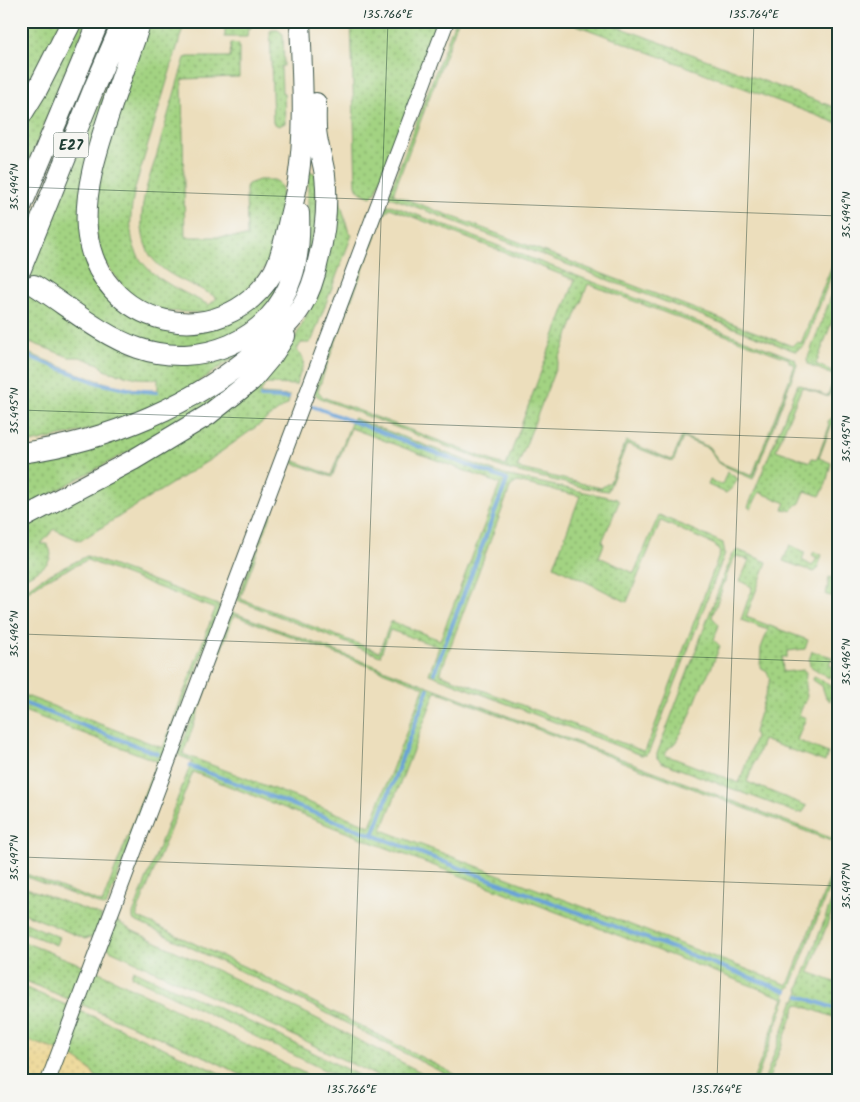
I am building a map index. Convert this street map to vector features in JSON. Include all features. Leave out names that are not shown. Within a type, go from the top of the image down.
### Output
[{"type":"highway","points":[[21,116],[72,21]]},
{"type":"highway","name":"E27","points":[[21,207],[99,21]]},
{"type":"highway","name":"E27","points":[[21,270],[123,21]]},
{"type":"highway","points":[[141,21],[103,131],[91,177],[87,204],[87,228],[92,252],[102,276],[117,294],[126,302],[150,316],[177,322],[206,321],[219,318],[243,305],[263,286],[274,270],[282,251],[298,180]]},
{"type":"highway","points":[[34,285],[101,329],[136,348],[167,356],[213,352],[229,346],[244,338],[269,317],[278,305],[292,278],[299,246],[298,180],[303,120],[300,21]]},
{"type":"highway","points":[[21,519],[163,443],[226,402],[251,381],[272,356],[301,308],[308,295],[318,263],[324,224],[325,202],[325,176],[317,135],[313,21]]},
{"type":"highway","points":[[21,453],[56,447],[103,434],[149,417],[177,403],[214,382],[251,357],[285,327],[301,308]]},
{"type":"street","points":[[48,1081],[447,21]]},
{"type":"green space","points":[[21,21],[63,21],[21,103]]},
{"type":"green space","points":[[79,21],[87,21],[21,181],[21,130]]},
{"type":"green space","points":[[147,21],[185,21],[135,188],[131,214],[131,234],[136,251],[144,264],[155,275],[170,285],[209,305],[217,298],[172,275],[156,263],[150,255],[142,230],[142,214],[146,191],[185,58],[230,57],[231,43],[239,44],[239,77],[183,79],[185,237],[247,237],[246,187],[248,184],[259,180],[274,180],[278,182],[282,189],[280,221],[268,264],[239,298],[206,313],[160,311],[127,293],[104,261],[95,231],[99,171]]},
{"type":"green space","points":[[225,21],[251,21],[251,28],[248,29],[247,37],[225,37]]},
{"type":"green space","points":[[351,21],[440,21],[376,192],[371,197],[360,192],[356,185]]},
{"type":"green space","points":[[455,21],[458,21],[393,194],[792,346],[796,342],[801,343],[839,248],[839,255],[804,346],[796,351],[792,350],[390,197],[389,194]]},
{"type":"green space","points":[[566,21],[603,21],[839,109],[839,124]]},
{"type":"green space","points":[[278,30],[283,34],[284,66],[281,66],[285,123],[279,126],[273,123],[270,31]]},
{"type":"green space","points":[[110,85],[88,265],[175,330],[281,278],[273,299],[248,325],[212,343],[127,352],[256,343],[185,391],[110,425],[21,445],[21,293],[106,86]],"holes":[[[30,342],[69,357],[80,357],[99,364],[106,371],[138,378],[158,379],[158,390],[123,387],[107,383],[74,372],[26,352]]]},
{"type":"green space","points":[[310,171],[316,174],[317,221],[304,281],[301,283],[308,214],[308,175]]},
{"type":"green space","points":[[339,198],[349,233],[352,235],[312,340],[309,343],[301,343],[297,350],[304,362],[296,385],[265,384],[260,394],[290,396],[288,404],[211,459],[80,541],[54,529],[41,544],[47,544],[50,551],[51,557],[48,562],[21,580],[21,525],[282,357],[295,338],[317,294],[334,200]]},
{"type":"green space","points":[[391,205],[795,359],[797,365],[753,479],[718,463],[708,448],[683,438],[673,462],[627,444],[608,491],[586,488],[506,469],[322,399],[316,395],[314,392],[381,214],[387,206]],"holes":[[[390,208],[575,280],[506,466],[323,397],[318,391],[383,216]],[[588,284],[789,359],[789,362],[795,365],[752,476],[719,462],[709,447],[682,436],[672,460],[626,441],[610,482],[601,488],[517,468]]]},
{"type":"green space","points":[[839,276],[839,303],[816,364],[839,374],[839,378],[808,364],[807,360]]},
{"type":"green space","points":[[249,370],[197,414],[21,510],[21,460]]},
{"type":"green space","points":[[833,383],[839,386],[834,385],[828,397],[802,387],[776,450],[810,462],[812,458],[817,459],[829,427],[828,421],[832,418],[839,422],[833,421],[819,458],[831,463],[826,484],[820,496],[805,491],[800,503],[792,511],[783,509],[786,503],[759,492],[751,509],[748,507],[798,384],[827,396]]},
{"type":"green space","points":[[353,418],[504,475],[617,499],[619,502],[602,542],[604,544],[599,557],[634,573],[659,515],[723,543],[725,553],[649,752],[646,755],[641,755],[429,674],[439,647],[390,630],[380,656],[237,600],[290,459],[331,475]],"holes":[[[351,428],[500,484],[440,640],[391,621],[379,652],[241,599],[291,462],[332,477]],[[517,482],[580,496],[554,566],[627,602],[661,521],[715,545],[720,553],[646,749],[643,751],[440,674],[511,486]]]},
{"type":"green space","points":[[727,472],[738,479],[726,493],[708,485],[710,480],[722,485]]},
{"type":"green space","points":[[790,545],[805,552],[802,560],[812,566],[817,558],[812,555],[814,552],[822,555],[817,570],[814,572],[783,561]]},
{"type":"green space","points":[[738,550],[767,562],[746,617],[808,640],[805,649],[787,651],[787,657],[782,657],[783,672],[804,670],[806,672],[805,687],[807,696],[799,715],[806,718],[797,740],[828,753],[825,762],[763,740],[747,782],[807,806],[803,812],[797,813],[661,762],[657,758],[732,554]],"holes":[[[737,556],[749,560],[740,581],[752,587],[741,620],[768,630],[761,648],[760,667],[767,671],[770,680],[754,732],[755,738],[739,783],[665,755],[687,723],[720,646],[714,640],[719,625],[712,617],[732,561]]]},
{"type":"green space","points":[[87,556],[220,607],[106,907],[21,875],[21,872],[102,903],[157,761],[21,710],[21,694],[163,748],[215,609],[87,560],[41,582],[21,596],[21,593],[40,579]]},
{"type":"green space","points":[[829,577],[839,580],[837,597],[826,595]]},
{"type":"green space","points":[[232,612],[839,841],[839,844],[436,691],[382,830],[788,985],[839,855],[839,862],[791,987],[789,987],[785,996],[787,997],[756,1081],[753,1081],[784,998],[371,842],[193,772],[137,917],[245,967],[468,1081],[459,1081],[305,1002],[133,920],[133,914],[192,761],[178,755]],"holes":[[[234,615],[424,687],[370,826],[183,754]]]},
{"type":"green space","points":[[812,651],[832,657],[829,665],[833,667],[829,678],[810,666],[809,660]]},
{"type":"green space","points":[[814,676],[829,684],[833,690],[830,701],[826,698],[822,686],[813,680]]},
{"type":"green space","points":[[21,886],[102,916],[95,936],[85,939],[21,912]]},
{"type":"green space","points":[[836,898],[839,901],[836,901],[809,972],[839,984],[839,1019],[797,1004],[768,1081],[764,1081],[794,1000],[796,1000],[800,991],[798,990],[832,900]]},
{"type":"green space","points":[[21,921],[59,937],[56,945],[21,931]]},
{"type":"green space","points":[[117,921],[129,929],[300,1010],[438,1081],[387,1081],[110,950],[107,946]]},
{"type":"green space","points":[[21,941],[97,971],[320,1081],[253,1081],[208,1058],[21,979]]},
{"type":"green space","points":[[133,970],[272,1032],[370,1081],[347,1081],[131,976]]},
{"type":"green space","points":[[21,986],[237,1081],[99,1081],[91,1070],[21,1038]]},
{"type":"sand","points":[[21,1038],[73,1057],[91,1071],[99,1081],[21,1081]]},
{"type":"waterway","points":[[25,355],[98,383],[133,390],[157,392]]},
{"type":"waterway","points":[[261,397],[288,398]]},
{"type":"waterway","points":[[312,406],[507,480],[434,673]]},
{"type":"waterway","points":[[373,835],[428,689]]},
{"type":"waterway","points":[[21,702],[158,754]]},
{"type":"waterway","points":[[190,766],[786,991]]},
{"type":"waterway","points":[[800,996],[839,1010]]}]
